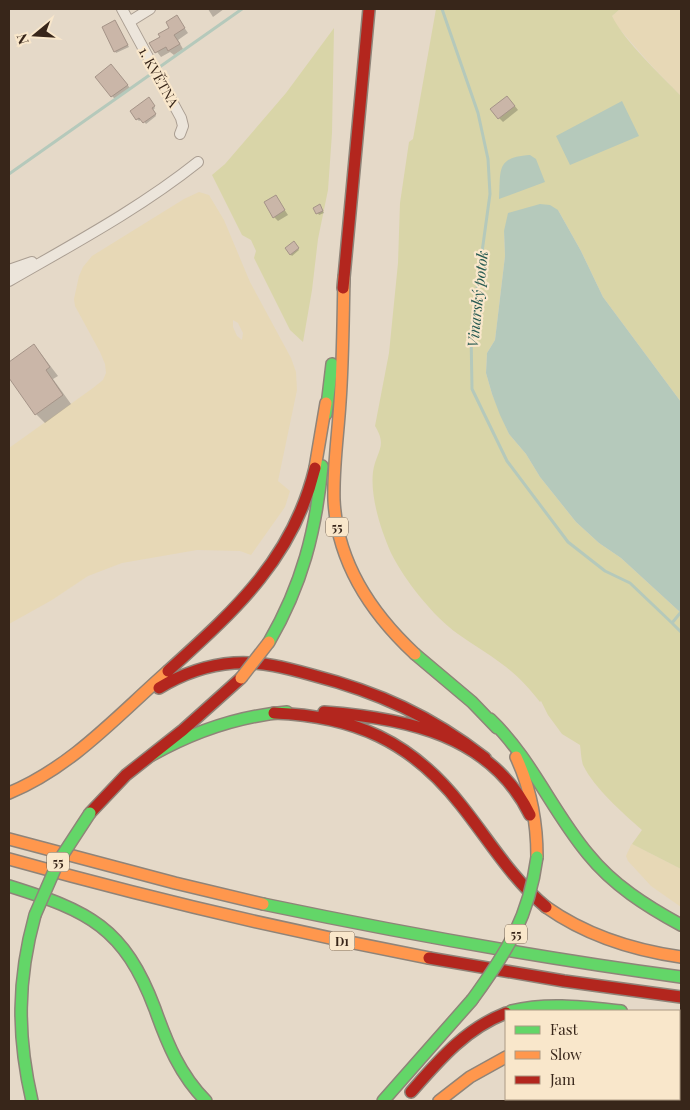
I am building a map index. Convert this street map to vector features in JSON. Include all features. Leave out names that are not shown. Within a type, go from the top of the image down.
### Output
[{"type":"main road","name":"55","points":[[32,1101],[21,1049],[19,1006],[24,960],[35,915],[58,862],[90,813],[113,787],[242,678],[280,625],[296,593],[311,544],[318,506],[326,403],[344,277],[369,9]]},
{"type":"main road","name":"55","points":[[344,277],[340,404],[334,484],[335,511],[343,550],[362,591],[389,628],[490,719],[508,742],[528,782],[534,808],[537,857],[533,888],[522,922],[503,957],[408,1096]]},
{"type":"main road","points":[[110,725],[227,617],[254,587],[282,549],[298,522],[310,489],[319,449],[326,403]]},
{"type":"main road","points":[[9,793],[23,788],[52,772],[153,692],[175,679],[206,667],[222,664],[252,663],[274,666],[319,676],[394,701],[442,726],[486,758]]},
{"type":"main road","name":"55","points":[[152,755],[212,726],[247,717],[274,713],[334,712],[381,719],[452,740],[486,758],[512,785],[525,804],[532,823],[537,857]]},
{"type":"main road","points":[[274,713],[301,714],[337,719],[363,728],[392,742],[422,762],[443,782],[515,876],[551,910],[584,931],[611,942],[644,952],[681,957]]},
{"type":"main road","points":[[490,719],[516,746],[580,844],[598,866],[630,894],[681,925]]},
{"type":"main road","name":"D1","points":[[9,839],[103,866],[266,906],[452,942],[618,969],[681,977]]},
{"type":"main road","name":"D1","points":[[9,859],[96,884],[269,926],[448,962],[616,990],[681,997]]},
{"type":"main road","points":[[9,886],[77,910],[98,923],[119,942],[144,983],[169,1047],[181,1071],[206,1101]]},
{"type":"main road","points":[[383,1101],[472,1000]]},
{"type":"main road","points":[[514,1010],[544,1006],[581,1006],[613,1010]]},
{"type":"main road","points":[[408,1096],[457,1041],[478,1026],[505,1013]]},
{"type":"main road","points":[[439,1101],[470,1077],[505,1058]]},
{"type":"street","name":"1. KVĚTNA","points":[[122,9],[181,118],[183,126],[180,134]]},
{"type":"street","points":[[129,22],[150,9]]},
{"type":"street","points":[[9,281],[146,199],[198,162]]},
{"type":"street","points":[[9,270],[54,255]]},
{"type":"shaded area","points":[[436,9],[620,9],[612,16],[625,36],[681,96],[681,402],[603,297],[581,251],[558,210],[504,231],[505,256],[495,340],[487,353],[486,373],[492,394],[509,434],[576,522],[599,543],[621,558],[681,613],[681,869],[632,844],[642,830],[610,800],[588,774],[581,758],[580,745],[562,734],[548,715],[541,701],[512,672],[458,634],[439,618],[412,586],[397,564],[380,524],[373,492],[374,465],[381,444],[379,433],[375,426],[389,353],[398,263],[400,203],[409,142],[413,139]]},
{"type":"shaded area","points":[[620,9],[681,9],[681,96],[616,25],[612,16]]},
{"type":"shaded area","points":[[334,28],[332,133],[328,190],[318,239],[303,342],[290,330],[254,258],[256,251],[251,240],[242,235],[212,175],[225,164],[286,93]]},
{"type":"shaded area","points":[[622,101],[639,136],[570,165],[556,136]]},
{"type":"shaded area","points":[[530,155],[536,159],[545,182],[499,199],[500,173],[505,162],[519,156]]},
{"type":"shaded area","points":[[199,192],[209,195],[224,220],[250,282],[291,358],[296,372],[297,390],[278,481],[290,491],[285,507],[251,555],[240,551],[197,550],[122,563],[88,576],[52,600],[9,624],[9,448],[93,388],[103,380],[106,373],[105,364],[100,352],[75,306],[74,299],[79,276],[83,267],[92,256],[184,199]],"holes":[[[233,320],[238,323],[243,333],[242,340],[237,336],[233,327]]]},
{"type":"shaded area","points":[[540,204],[550,205],[558,210],[581,251],[603,297],[681,402],[681,613],[621,558],[599,543],[576,522],[509,434],[492,394],[486,373],[487,353],[495,340],[505,256],[504,231],[508,213]]},
{"type":"shaded area","points":[[632,844],[681,869],[681,907],[651,886],[628,861],[626,856]]},
{"type":"shaded area","points":[[681,1062],[681,1101],[580,1100],[680,1100]]},
{"type":"shaded area","points":[[566,1100],[567,1101],[507,1101]]},
{"type":"building","points":[[177,15],[185,28],[174,35],[180,44],[168,51],[166,47],[155,53],[149,43],[160,37],[158,34],[169,28],[166,22]]},
{"type":"building","points":[[115,20],[128,45],[114,52],[102,27]]},
{"type":"building","points":[[111,64],[128,85],[111,97],[95,77]]},
{"type":"building","points":[[507,96],[515,106],[498,119],[490,109]]},
{"type":"building","points":[[149,97],[155,106],[152,108],[156,114],[143,123],[139,118],[136,120],[130,111]]},
{"type":"building","points":[[276,195],[285,210],[273,218],[264,202]]},
{"type":"building","points":[[320,204],[323,211],[316,214],[313,208]]},
{"type":"building","points":[[294,241],[299,248],[290,255],[285,248]]},
{"type":"building","points":[[34,344],[50,367],[46,370],[63,395],[35,415],[9,378],[9,362]]},
{"type":"waterway","points":[[161,66],[242,9]]},
{"type":"waterway","name":"Vinarský potok","points":[[442,9],[478,113],[488,159],[490,194],[471,332],[472,389],[507,461],[568,542],[605,571],[630,583],[672,623],[681,612]]},
{"type":"waterway","points":[[9,174],[151,74]]},
{"type":"waterway","points":[[672,623],[681,632]]},
{"type":"traffic: fast","points":[[326,414],[332,364]]},
{"type":"traffic: fast","points":[[269,642],[281,621],[306,557],[316,513],[322,466]]},
{"type":"traffic: fast","points":[[415,654],[472,702],[497,728]]},
{"type":"traffic: fast","points":[[152,755],[168,746],[217,726],[251,717],[287,712]]},
{"type":"traffic: fast","points":[[490,719],[518,750],[575,837],[608,876],[631,894],[681,925]]},
{"type":"traffic: fast","points":[[35,915],[58,862],[90,813]]},
{"type":"traffic: fast","points":[[472,1000],[496,966],[515,933],[528,898],[537,857]]},
{"type":"traffic: fast","points":[[9,886],[61,904],[82,914],[100,926],[116,941],[130,959],[143,981],[175,1058],[189,1080],[206,1101]]},
{"type":"traffic: fast","points":[[263,904],[472,944],[576,962],[681,977]]},
{"type":"traffic: fast","points":[[32,1101],[24,1054],[21,1008],[25,962],[35,915]]},
{"type":"traffic: fast","points":[[383,1101],[472,1000]]},
{"type":"traffic: fast","points":[[516,1010],[552,1006],[611,1010]]},
{"type":"traffic: slow","points":[[344,277],[341,386],[334,475],[334,500],[337,522],[349,565],[359,584],[384,621],[415,654]]},
{"type":"traffic: slow","points":[[315,468],[326,403]]},
{"type":"traffic: slow","points":[[241,678],[269,642]]},
{"type":"traffic: slow","points":[[9,793],[32,782],[74,755],[168,671]]},
{"type":"traffic: slow","points":[[516,757],[526,781],[532,806],[536,831],[537,857]]},
{"type":"traffic: slow","points":[[9,839],[263,904]]},
{"type":"traffic: slow","points":[[9,859],[218,913],[323,937],[429,958]]},
{"type":"traffic: slow","points":[[546,907],[594,934],[628,946],[681,957]]},
{"type":"traffic: slow","points":[[439,1101],[470,1077],[505,1058]]},
{"type":"traffic: jam","points":[[343,288],[369,9]]},
{"type":"traffic: jam","points":[[168,671],[216,627],[258,581],[292,530],[305,500],[315,468]]},
{"type":"traffic: jam","points":[[159,688],[195,671],[224,664],[254,663],[283,668],[359,689],[403,707],[465,743],[485,758]]},
{"type":"traffic: jam","points":[[90,813],[126,775],[183,730],[241,678]]},
{"type":"traffic: jam","points":[[324,712],[385,719],[415,726],[443,736],[469,749],[493,766],[513,788],[530,815]]},
{"type":"traffic: jam","points":[[274,713],[303,715],[355,727],[379,736],[401,749],[422,764],[442,783],[511,871],[533,896],[546,907]]},
{"type":"traffic: jam","points":[[429,958],[564,981],[681,997]]},
{"type":"traffic: jam","points":[[411,1092],[454,1046],[478,1028],[505,1013]]}]
